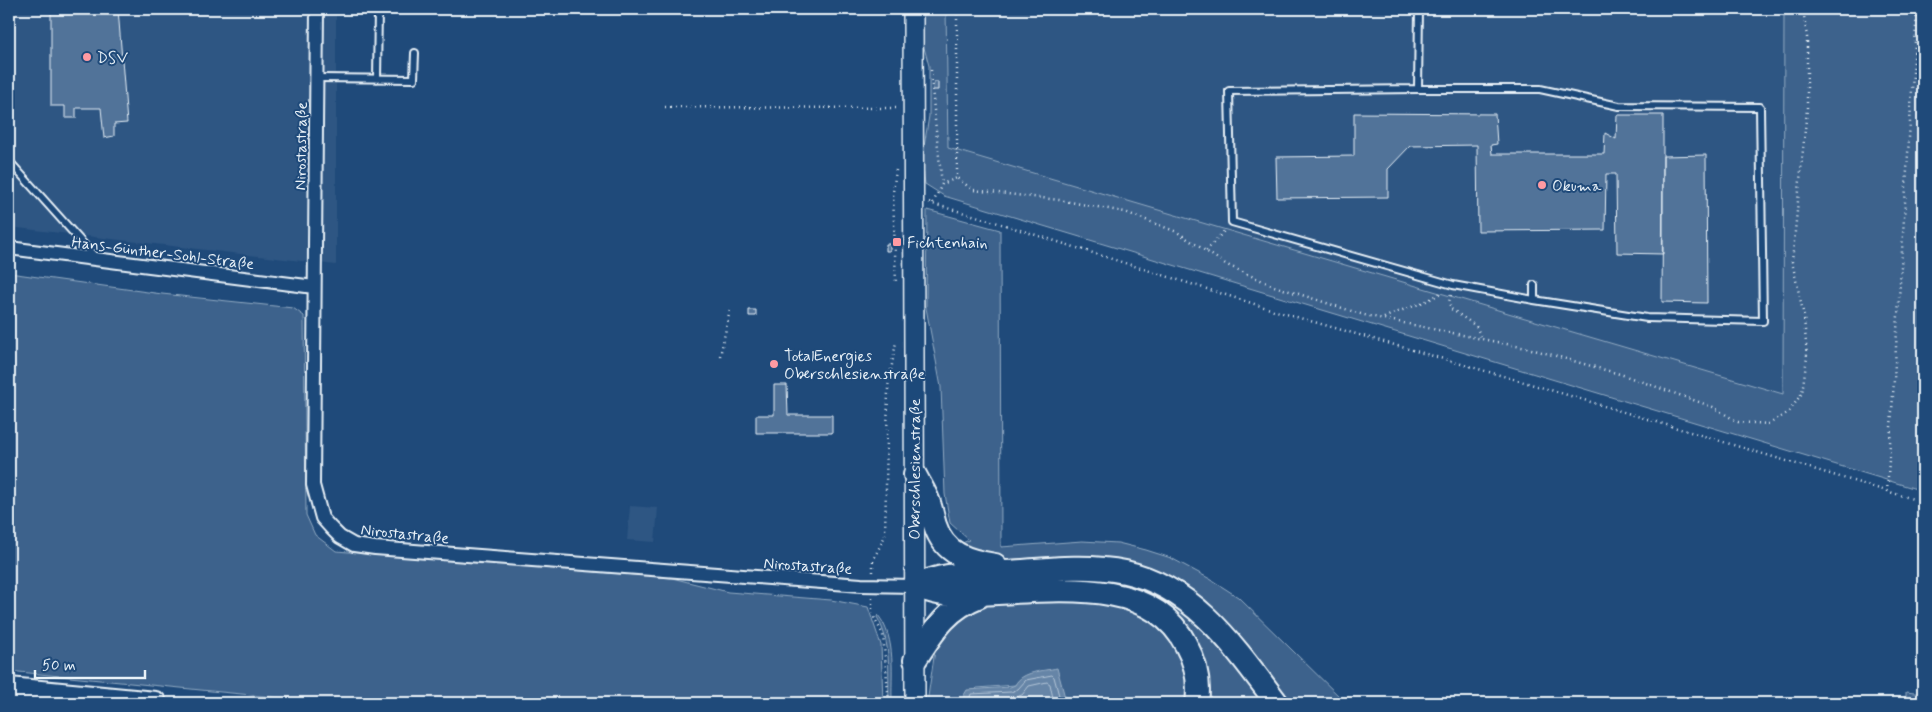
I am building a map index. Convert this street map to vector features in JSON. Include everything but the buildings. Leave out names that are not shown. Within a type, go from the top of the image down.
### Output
[{"type":"highway","points":[[915,475],[930,505],[936,530],[943,542],[953,552],[969,560],[982,563],[1038,570]]},
{"type":"highway","points":[[914,586],[942,577],[1038,570],[1105,569],[1136,575],[1162,586],[1189,603],[1211,622],[1237,650],[1277,703]]},
{"type":"highway","points":[[914,586],[942,594],[1096,592],[1123,596],[1149,606],[1167,619],[1186,643],[1197,674],[1197,703]]},
{"type":"highway","points":[[915,660],[946,616],[965,602],[987,593]]},
{"type":"highway","points":[[9,688],[155,703]]},
{"type":"main road","name":"Oberschlesienstraße","points":[[913,9],[915,703]]},
{"type":"street","name":"Nirostastraße","points":[[317,9],[318,78],[313,485],[322,518],[340,537],[354,545],[873,586],[914,586]]},
{"type":"street","name":"Hans-Günther-Sohl-Straße","points":[[9,248],[314,287]]},
{"type":"lane","points":[[377,79],[378,9]]},
{"type":"lane","points":[[1418,89],[1419,9]]},
{"type":"lane","points":[[318,78],[414,79],[415,53]]},
{"type":"lane","points":[[1418,89],[1540,89],[1619,106],[1760,107],[1764,320],[1647,318],[1534,300],[1453,285],[1232,222],[1229,91],[1418,89]]},
{"type":"lane","points":[[9,161],[98,260]]},
{"type":"lane","points":[[1534,285],[1534,300]]},
{"type":"path","points":[[957,9],[957,178]]},
{"type":"path","points":[[957,178],[973,190],[1058,200],[1125,212],[1177,232],[1228,265],[1274,286],[1364,315],[1531,348],[1623,375],[1713,407],[1738,422],[1768,424],[1789,412],[1802,393],[1808,357],[1804,316],[1792,262],[1807,109],[1807,36],[1803,9]]},
{"type":"path","points":[[1887,492],[1917,9]]},
{"type":"path","points":[[931,70],[933,109],[936,121],[942,184],[933,203],[1286,314],[1533,385],[1923,502]]},
{"type":"path","points":[[665,107],[897,108]]},
{"type":"path","points":[[942,184],[957,178]]},
{"type":"path","points":[[1206,251],[1232,222]]},
{"type":"path","points":[[1453,285],[1449,302],[1451,310],[1476,326],[1482,339]]},
{"type":"path","points":[[1383,319],[1399,310],[1418,306],[1433,299],[1453,285]]},
{"type":"path","points":[[720,356],[730,310]]},
{"type":"path","points":[[889,703],[883,634],[872,613],[873,560],[885,536],[888,387],[897,340]]},
{"type":"shaded area","points":[[9,9],[336,9],[336,265],[9,227]]},
{"type":"shaded area","points":[[922,9],[946,9],[948,148],[1783,394],[1784,9],[1923,9],[1923,491],[944,196],[925,184],[922,159],[929,116],[929,66],[922,40]]},
{"type":"shaded area","points":[[946,9],[1784,9],[1784,395],[947,148]]},
{"type":"shaded area","points":[[927,210],[1000,230],[1001,547],[1082,541],[1118,543],[1171,558],[1238,597],[1346,703],[1289,703],[1221,620],[1077,557],[991,560],[956,546],[969,540],[950,523],[945,494],[941,387],[926,308]]},
{"type":"shaded area","points":[[9,273],[162,294],[293,308],[304,316],[306,515],[315,535],[336,551],[672,578],[728,592],[831,600],[868,607],[881,645],[883,703],[332,703],[9,671]]},
{"type":"shaded area","points":[[630,506],[658,508],[655,542],[627,540]]},
{"type":"shaded area","points":[[1079,581],[1110,583],[1140,589],[1178,607],[1213,636],[1271,703],[1202,703],[1162,610]]},
{"type":"shaded area","points":[[1074,600],[1122,605],[1161,626],[1178,650],[1186,670],[1188,696],[1186,703],[1057,703],[1066,701],[1015,685],[977,688],[964,703],[927,703],[936,644],[973,606],[998,602]]},
{"type":"shaded area","points":[[878,615],[884,625],[891,646],[892,703],[889,703],[887,648]]},
{"type":"shaded area","points":[[1906,692],[1923,694],[1923,703],[1906,703]]},
{"type":"water","points":[[1057,668],[1066,701],[1057,703],[963,702],[967,690],[1010,687],[1028,674]]},
{"type":"place","name":"DSV","points":[[87,57]]},
{"type":"place","name":"Okuma","points":[[1542,185]]},
{"type":"place","name":"Fichtenhain","points":[[897,242]]},
{"type":"place","name":"TotalEnergies Oberschlesienstraße","points":[[774,364]]}]
